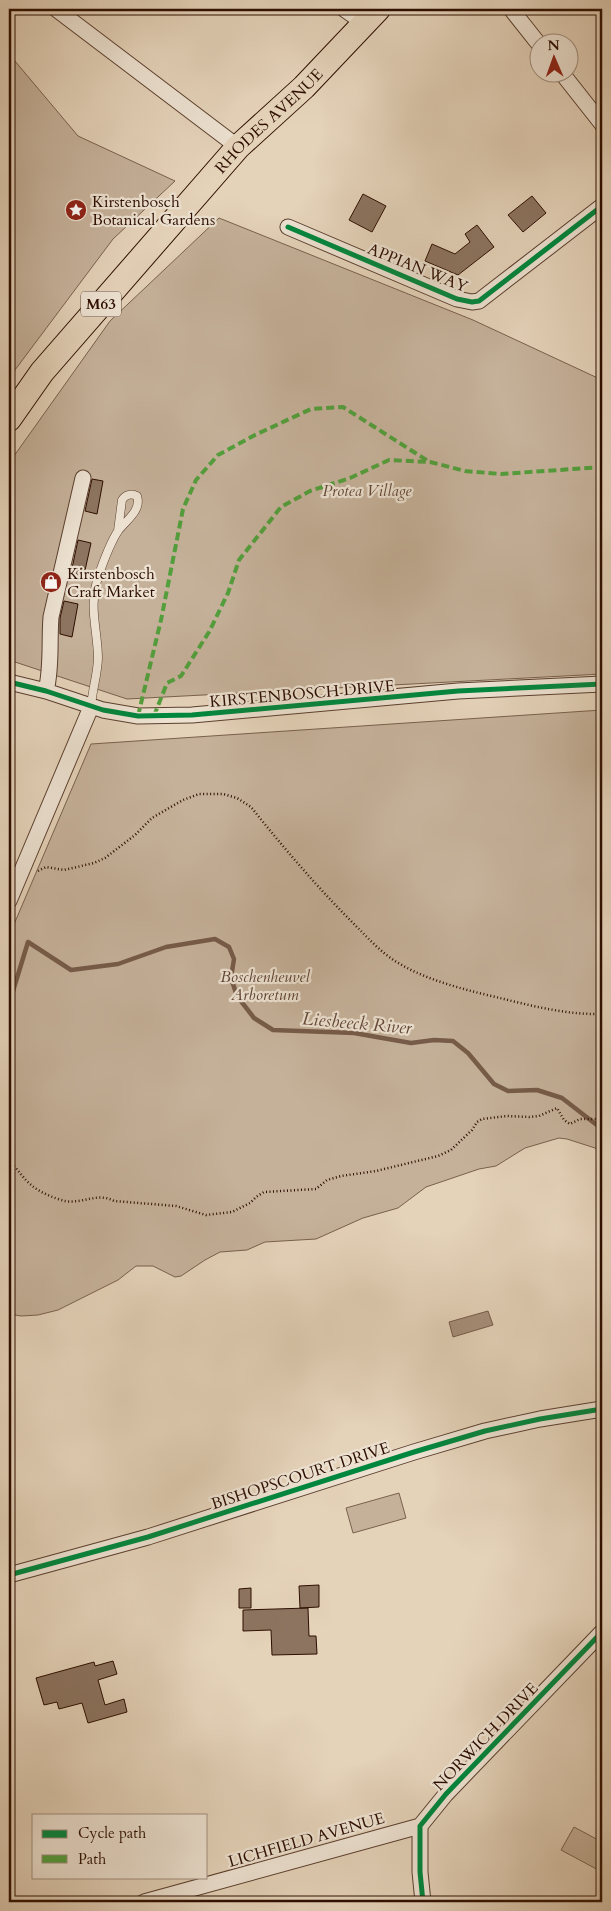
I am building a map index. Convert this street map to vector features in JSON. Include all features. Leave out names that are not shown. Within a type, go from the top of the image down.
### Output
[{"type":"main road","name":"RHODES AVENUE","points":[[9,419],[42,372],[238,146],[304,87],[371,16]]},
{"type":"street","points":[[56,9],[238,146]]},
{"type":"street","points":[[344,9],[371,16]]},
{"type":"street","points":[[511,9],[529,32]]},
{"type":"street","points":[[569,82],[602,124]]},
{"type":"street","name":"APPIAN WAY","points":[[288,227],[457,298],[472,302],[479,301],[602,206]]},
{"type":"street","points":[[46,691],[50,674],[51,617],[82,478]]},
{"type":"street","name":"KIRSTENBOSCH DRIVE","points":[[9,682],[46,691],[91,707],[138,716],[192,715],[458,691],[602,684]]},
{"type":"street","points":[[9,901],[91,707]]},
{"type":"street","name":"BISHOPSCOURT DRIVE","points":[[9,1575],[148,1537],[467,1436],[540,1419],[601,1413]]},
{"type":"street","name":"NORWICH DRIVE","points":[[420,1826],[446,1794],[602,1632]]},
{"type":"street","points":[[420,1826],[420,1872],[423,1902]]},
{"type":"street","name":"LICHFIELD AVENUE","points":[[144,1902],[420,1826]]},
{"type":"lane","points":[[91,707],[98,659],[93,597],[100,572],[118,532]]},
{"type":"path","points":[[23,868],[33,873],[46,867],[64,870],[94,863],[135,835],[152,818],[169,807],[199,794],[223,794],[237,798],[250,807],[332,902],[370,940],[400,964],[419,974],[481,994],[530,1006],[576,1013],[602,1014]]},
{"type":"path","points":[[9,1161],[30,1184],[42,1192],[65,1201],[88,1201],[97,1197],[106,1197],[114,1201],[176,1206],[206,1215],[242,1208],[264,1192],[316,1189],[327,1180],[341,1176],[376,1171],[438,1156],[451,1150],[482,1119],[506,1116],[539,1116],[557,1108],[564,1120],[570,1124],[580,1120],[602,1119]]},
{"type":"green space","name":"Kirstenbosch Botanical Gardens","points":[[9,54],[78,136],[175,181],[113,239],[9,378]]},
{"type":"green space","name":"Protea Village","points":[[219,218],[473,320],[602,380],[602,674],[127,699],[9,660],[9,463],[110,321]]},
{"type":"green space","name":"Boschenheuvel Arboretum","points":[[602,710],[602,1154],[595,1148],[559,1138],[525,1148],[496,1166],[479,1169],[426,1187],[398,1208],[363,1218],[316,1239],[265,1242],[247,1250],[220,1252],[181,1276],[175,1277],[153,1266],[136,1266],[118,1280],[58,1310],[38,1315],[21,1316],[9,1314],[9,936],[91,744]]},
{"type":"green space","points":[[399,1493],[406,1518],[353,1533],[346,1508]]},
{"type":"green space","points":[[574,1827],[602,1842],[602,1872],[561,1850]]},
{"type":"shaded area","points":[[488,1311],[493,1325],[453,1337],[449,1322]]},
{"type":"building","points":[[363,194],[386,206],[372,232],[349,220]]},
{"type":"building","points":[[532,196],[546,213],[523,232],[508,215]]},
{"type":"building","points":[[477,225],[494,247],[458,275],[425,261],[432,244],[455,254],[470,242],[465,234]]},
{"type":"building","points":[[92,479],[103,481],[97,514],[85,511]]},
{"type":"building","points":[[78,540],[91,543],[84,575],[71,573]]},
{"type":"building","points":[[64,601],[78,604],[72,637],[60,634],[60,618]]},
{"type":"building","points":[[319,1585],[319,1607],[300,1608],[299,1586]]},
{"type":"building","points":[[251,1588],[251,1608],[239,1608],[239,1589]]},
{"type":"building","points":[[308,1608],[309,1636],[316,1636],[317,1654],[272,1655],[271,1630],[243,1631],[243,1610]]},
{"type":"building","points":[[113,1661],[117,1674],[98,1680],[105,1705],[124,1699],[127,1712],[88,1723],[82,1703],[59,1709],[57,1702],[44,1705],[36,1678],[94,1662],[95,1666]]},
{"type":"waterway","name":"Liesbeeck River","points":[[9,1004],[28,942],[71,970],[118,964],[166,947],[215,939],[229,947],[234,959],[231,978],[237,996],[254,1018],[273,1030],[354,1033],[411,1043],[434,1040],[453,1041],[468,1053],[494,1084],[508,1091],[537,1090],[562,1098],[602,1129]]},
{"type":"marked path","points":[[138,716],[161,620],[183,509],[196,480],[218,455],[255,435],[311,409],[343,407],[428,461]]},
{"type":"marked path","points":[[154,716],[167,683],[181,676],[209,632],[228,593],[239,560],[281,507],[310,491],[350,478],[389,460],[430,462],[465,471],[501,474],[602,467]]},
{"type":"cycle path","points":[[288,227],[457,299],[472,302],[479,301],[602,206]]},
{"type":"cycle path","points":[[9,682],[46,691],[103,710],[138,716],[192,715],[458,691],[602,684]]},
{"type":"cycle path","points":[[9,1575],[148,1537],[485,1431],[540,1419],[602,1409]]},
{"type":"cycle path","points":[[423,1902],[420,1872],[420,1826],[446,1794],[602,1632]]},
{"type":"place","name":"Kirstenbosch Botanical Gardens","points":[[76,210]]},
{"type":"place","name":"Kirstenbosch Craft Market","points":[[51,582]]}]
